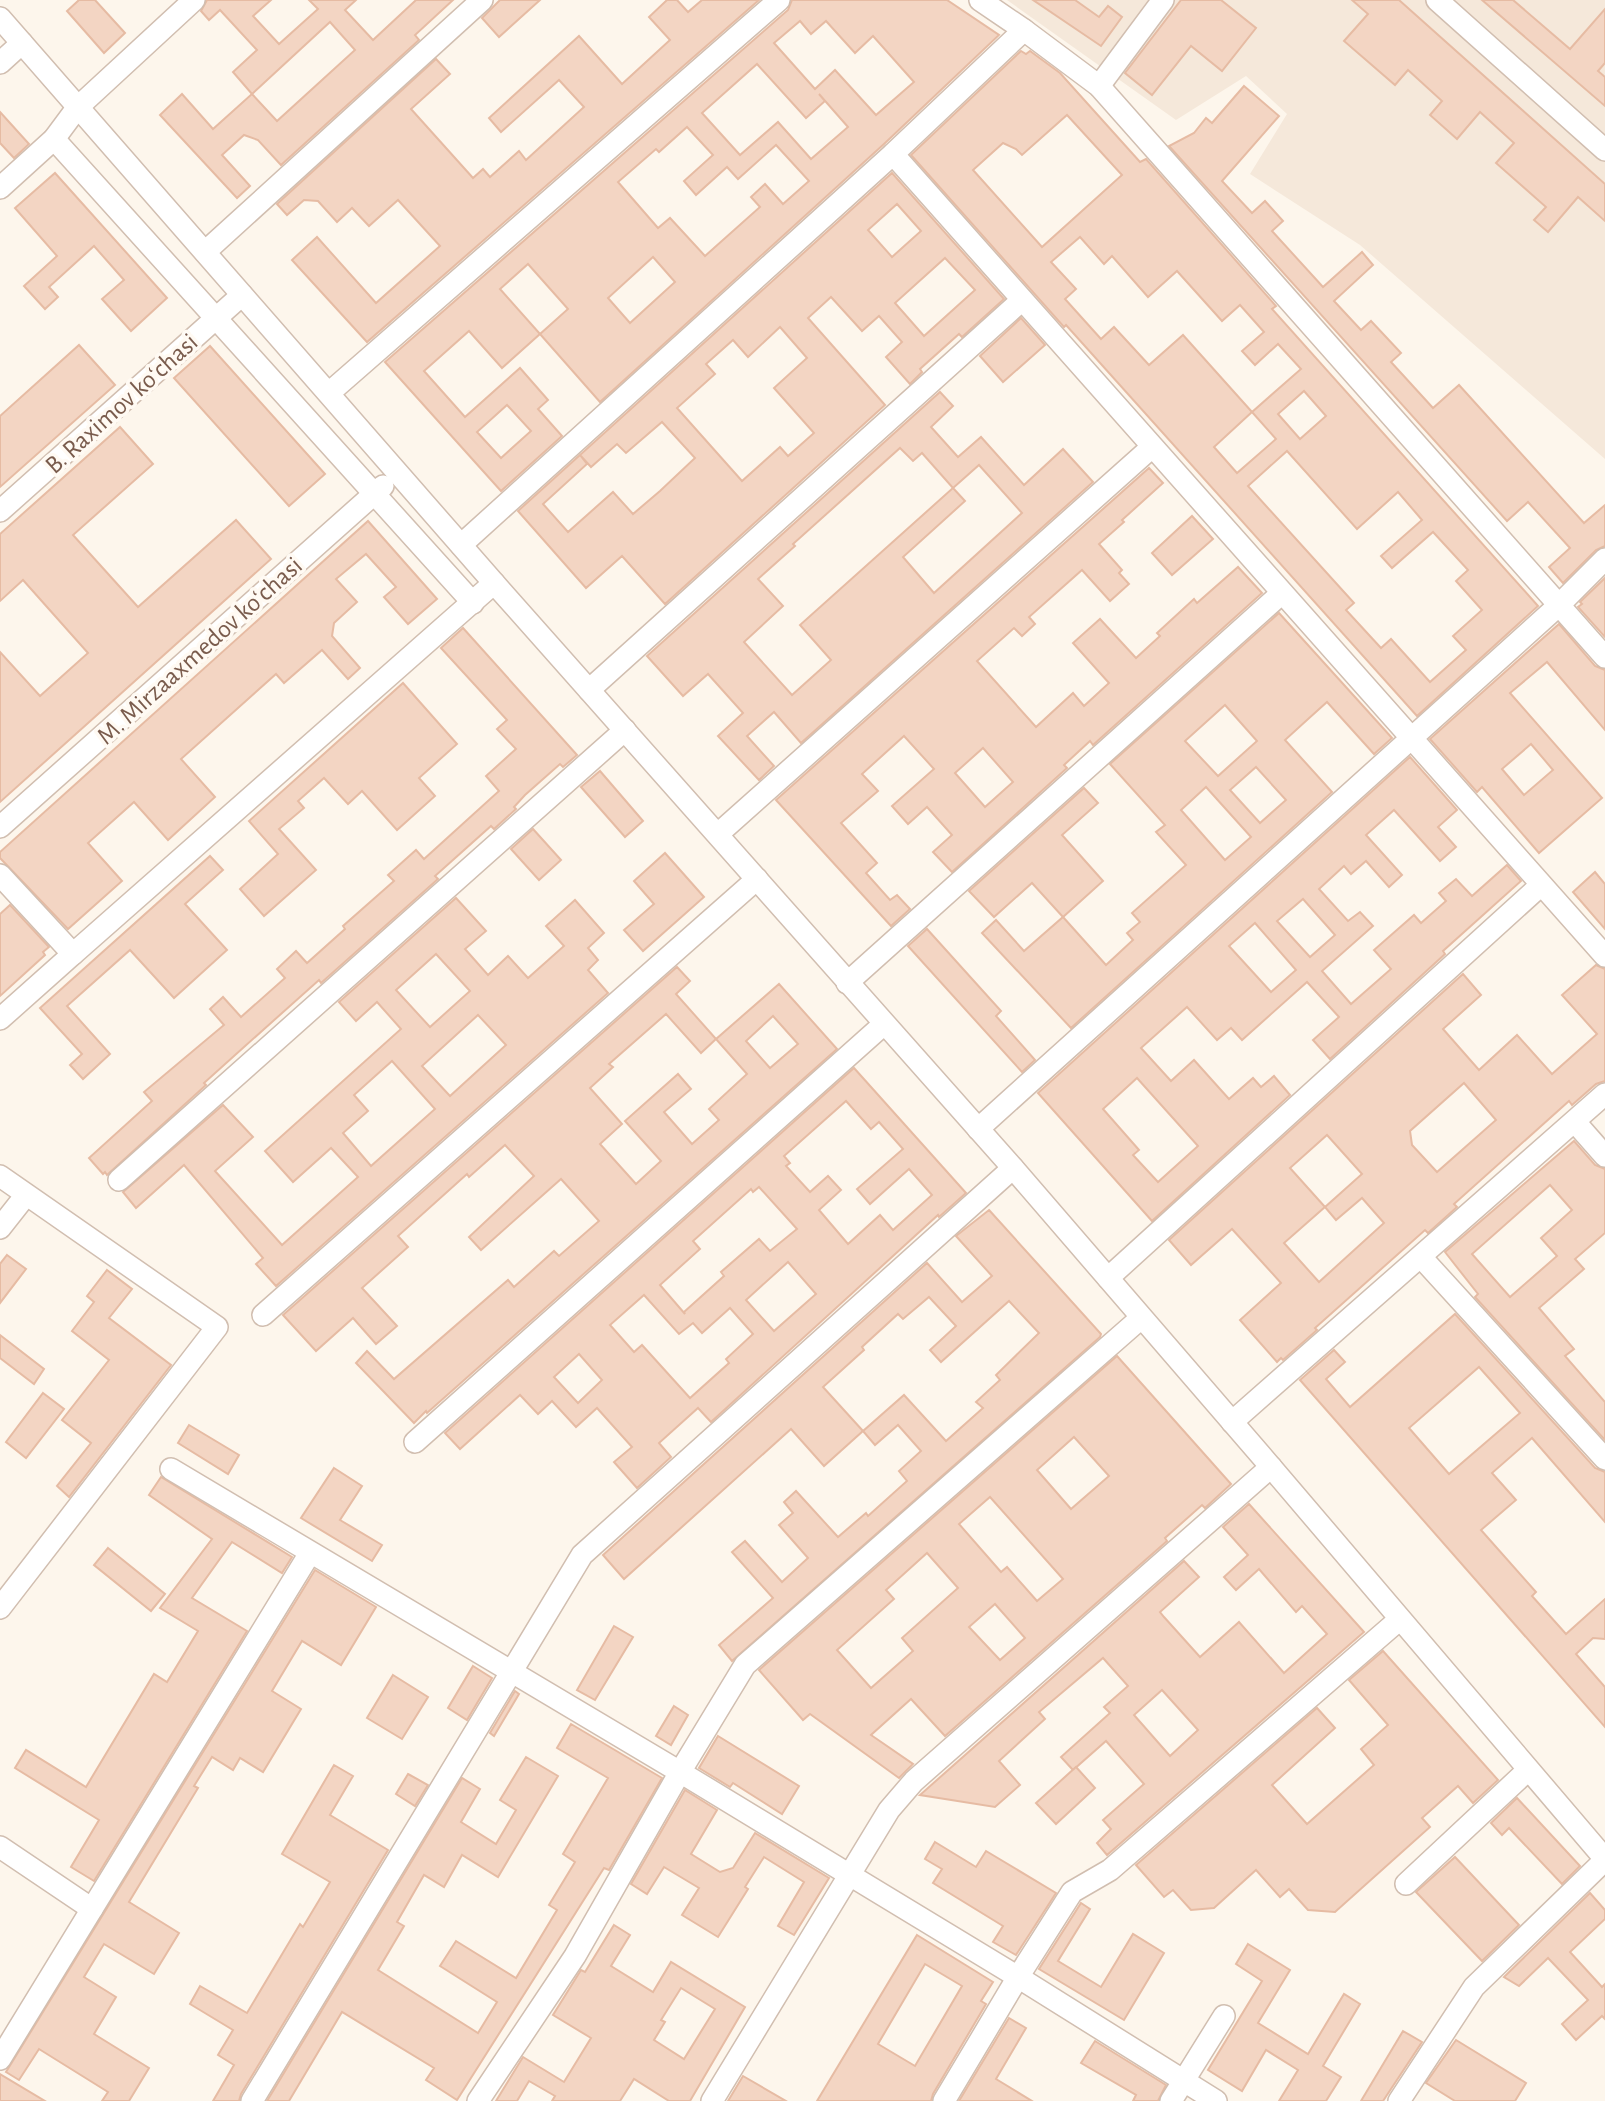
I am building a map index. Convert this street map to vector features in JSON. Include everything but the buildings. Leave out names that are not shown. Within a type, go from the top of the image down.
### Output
[{"type":"street","points":[[0,187],[54,139],[77,108],[194,0]]},
{"type":"street","points":[[205,252],[482,0]]},
{"type":"street","points":[[329,393],[779,0]]},
{"type":"street","points":[[980,0],[1099,86],[1605,657]]},
{"type":"street","points":[[1099,86],[1163,0]]},
{"type":"street","points":[[1437,0],[1605,150]]},
{"type":"street","points":[[0,18],[494,583],[1013,1168],[1605,1860],[1474,1987],[1399,2101]]},
{"type":"street","points":[[461,545],[893,154],[1024,30]]},
{"type":"street","points":[[0,63],[22,43]]},
{"type":"street","points":[[54,139],[473,603]]},
{"type":"street","points":[[893,154],[1605,956]]},
{"type":"street","name":"B. Raximov koʻchasi","points":[[0,511],[242,295]]},
{"type":"street","points":[[589,690],[1022,300]]},
{"type":"street","points":[[718,834],[1152,447]]},
{"type":"street","name":"M. Mirzaaxmedov koʻchasi","points":[[0,827],[397,472]]},
{"type":"street","points":[[978,1129],[1558,606],[1605,559]]},
{"type":"street","points":[[0,1019],[494,583]]},
{"type":"street","points":[[847,983],[1282,593]]},
{"type":"street","points":[[119,1180],[625,730]]},
{"type":"street","points":[[0,875],[73,954]]},
{"type":"street","points":[[263,1315],[757,879]]},
{"type":"street","points":[[1108,1279],[1541,885]]},
{"type":"street","points":[[415,1442],[884,1024]]},
{"type":"street","points":[[1233,1423],[1605,1094]]},
{"type":"street","points":[[1575,1122],[1605,1156]]},
{"type":"street","points":[[252,2101],[582,1555],[1013,1168]]},
{"type":"street","points":[[0,1176],[216,1327],[0,1608]]},
{"type":"street","points":[[0,1227],[26,1195]]},
{"type":"street","points":[[1421,1257],[1605,1459]]},
{"type":"street","points":[[478,2101],[575,1956],[680,1772],[745,1665],[1141,1318]]},
{"type":"street","points":[[712,2101],[889,1810],[914,1781],[1271,1467]]},
{"type":"street","points":[[171,1469],[680,1772],[1018,1977],[1216,2101]]},
{"type":"street","points":[[0,2059],[310,1553]]},
{"type":"street","points":[[944,2101],[1072,1892],[1110,1870],[1400,1619]]},
{"type":"street","points":[[1406,1884],[1528,1770]]},
{"type":"street","points":[[0,1847],[92,1909]]},
{"type":"street","points":[[1171,2101],[1224,2017]]},
{"type":"shaded area","points":[[1007,0],[1605,0],[1605,459],[1360,245],[1250,174],[1287,114],[1246,76],[1176,120]]}]
